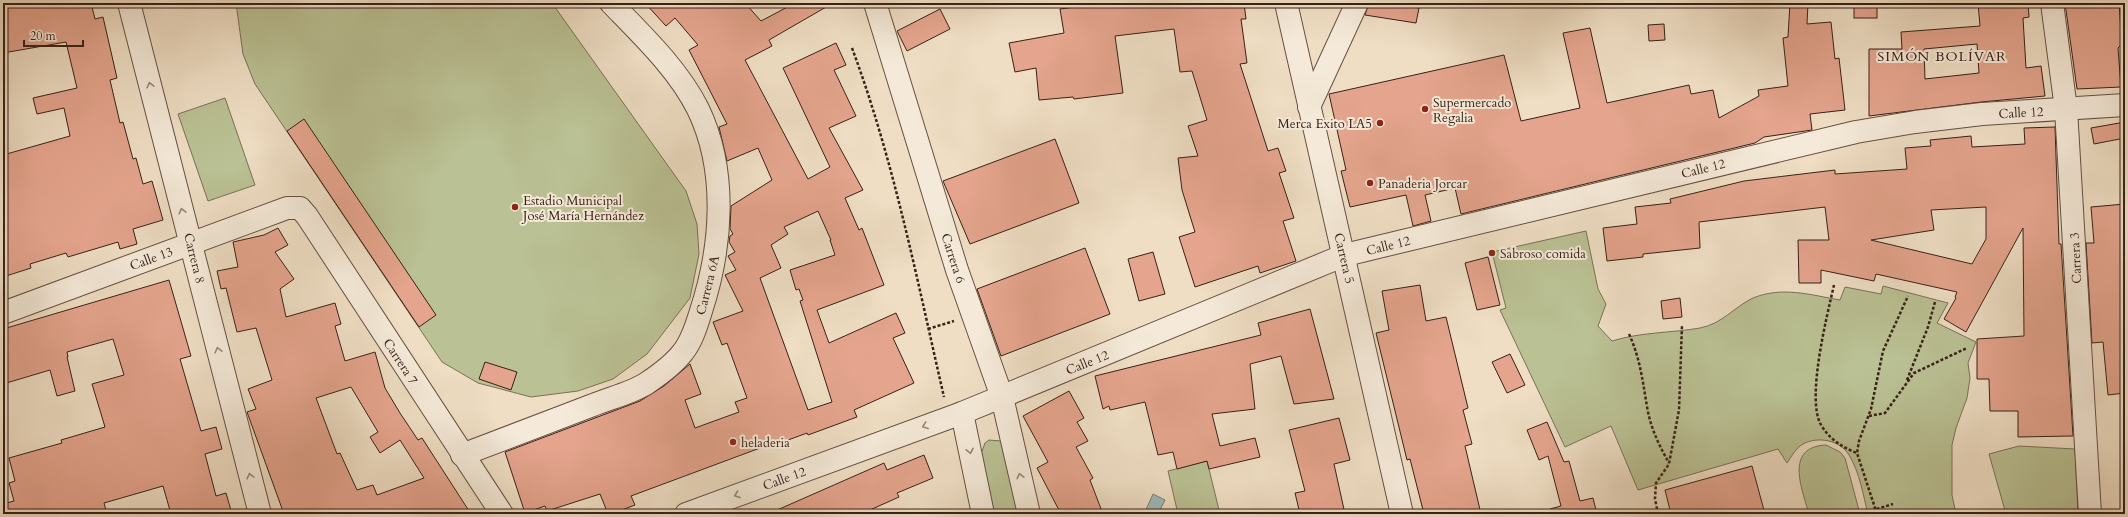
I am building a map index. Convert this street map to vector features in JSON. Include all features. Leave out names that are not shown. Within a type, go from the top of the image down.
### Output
[{"type":"street","name":"Carrera 8","points":[[129,3],[260,514]]},
{"type":"street","name":"Carrera 6A","points":[[462,455],[645,384],[684,352],[696,327],[713,271],[717,238],[719,205],[716,168],[708,131],[697,107],[676,75],[648,42],[611,3]]},
{"type":"street","name":"Carrera 6","points":[[875,3],[972,316],[1002,397],[1029,514]]},
{"type":"street","name":"Carrera 5","points":[[1286,3],[1345,255],[1402,514]]},
{"type":"street","points":[[1309,106],[1357,3]]},
{"type":"street","name":"Carrera 3","points":[[2052,3],[2066,109],[2090,514]]},
{"type":"street","name":"Calle 12","points":[[686,514],[1002,397],[1345,255],[1856,132],[1915,122],[1982,114],[2125,106]]},
{"type":"street","name":"Calle 13","points":[[3,313],[286,208],[300,208]]},
{"type":"street","name":"Carrera 7","points":[[300,208],[307,216],[502,514]]},
{"type":"street","points":[[955,415],[983,514]]},
{"type":"path","points":[[852,48],[872,101],[905,225],[928,330],[955,415]]},
{"type":"path","points":[[1834,285],[1820,344],[1816,406],[1820,421],[1828,434],[1840,445],[1857,454]]},
{"type":"path","points":[[1877,514],[1857,454],[1858,441],[1868,416],[1883,351],[1908,296]]},
{"type":"path","points":[[1906,384],[1928,327],[1935,302]]},
{"type":"path","points":[[928,330],[972,316]]},
{"type":"path","points":[[1658,514],[1654,499],[1656,483],[1669,464],[1679,410],[1682,325]]},
{"type":"path","points":[[1629,334],[1640,359],[1648,413],[1656,441],[1669,464]]},
{"type":"path","points":[[1868,416],[1885,413],[1914,373],[1967,348]]},
{"type":"path","points":[[1867,512],[1893,504]]},
{"type":"green space","name":"Estadio Municipal José María Hernández","points":[[236,3],[552,3],[686,191],[697,224],[699,254],[690,298],[647,354],[613,379],[578,391],[531,397],[478,383],[442,362],[255,84],[243,54]]},
{"type":"green space","points":[[225,98],[255,185],[208,201],[178,114]]},
{"type":"green space","points":[[1586,231],[1598,289],[1606,304],[1598,326],[1612,341],[1645,334],[1689,330],[1708,326],[1753,298],[1764,294],[1786,292],[1840,300],[1845,287],[1881,294],[1883,286],[1948,303],[1937,323],[1976,342],[1968,363],[1970,378],[1967,398],[1956,428],[1952,445],[1952,495],[1956,514],[1868,514],[1861,484],[1853,462],[1845,450],[1828,441],[1815,440],[1803,444],[1796,450],[1787,463],[1778,449],[1638,490],[1611,426],[1565,447],[1500,310],[1506,308],[1492,252]]},
{"type":"green space","points":[[989,440],[1001,441],[1004,445],[1020,514],[994,514],[981,454],[985,443]]},
{"type":"green space","points":[[1826,445],[1840,452],[1845,458],[1860,514],[1809,514],[1800,482],[1800,461],[1805,453],[1813,448]]},
{"type":"green space","points":[[2019,446],[2075,449],[2078,514],[2006,514],[1989,454]]},
{"type":"green space","points":[[1207,461],[1220,514],[1178,514],[1168,471]]},
{"type":"water","points":[[1153,494],[1165,500],[1158,514],[1144,514]]},
{"type":"building","points":[[3,3],[91,3],[95,19],[103,17],[117,78],[110,80],[120,123],[123,122],[133,159],[136,158],[143,184],[152,181],[163,220],[133,229],[137,244],[120,249],[118,242],[68,257],[66,253],[30,264],[31,268],[6,276],[3,266],[3,155],[70,136],[64,108],[37,114],[33,98],[77,88],[66,42],[3,53]]},
{"type":"building","points":[[645,3],[745,3],[761,21],[795,3],[833,3],[769,40],[772,46],[745,60],[808,179],[830,167],[783,68],[836,43],[846,65],[834,70],[856,116],[829,128],[863,190],[845,198],[859,230],[862,228],[884,285],[817,310],[829,343],[896,313],[905,333],[893,338],[914,383],[854,410],[857,417],[808,435],[807,433],[780,443],[779,441],[631,496],[635,505],[611,514],[608,514],[600,494],[547,511],[545,506],[525,513],[505,452],[640,401],[664,386],[690,364],[701,394],[685,400],[695,428],[739,412],[735,402],[747,398],[727,343],[722,345],[713,322],[743,311],[725,275],[736,270],[728,256],[735,252],[729,242],[730,236],[733,234],[730,229],[731,206],[772,180],[758,148],[727,161],[719,127],[727,124],[689,50],[698,45],[675,18],[666,26]],"holes":[[[818,211],[831,240],[835,255],[790,270],[796,290],[799,289],[803,300],[800,301],[832,402],[808,410],[760,278],[781,268],[771,245],[788,234],[784,227]]]},
{"type":"building","points":[[1106,3],[1209,3],[1210,7],[1244,3],[1246,19],[1241,19],[1247,63],[1240,64],[1268,151],[1278,148],[1286,171],[1279,173],[1294,218],[1283,221],[1296,261],[1260,273],[1258,266],[1195,287],[1179,237],[1195,232],[1182,190],[1178,158],[1198,156],[1188,126],[1207,120],[1192,71],[1180,72],[1174,29],[1115,36],[1123,93],[1074,99],[1073,97],[1039,100],[1036,68],[1015,72],[1009,43],[1064,33],[1060,9]]},
{"type":"building","points":[[1369,3],[1390,3],[1419,8],[1416,23],[1365,15]]},
{"type":"building","points":[[1790,3],[1808,3],[1807,24],[1831,22],[1835,59],[1839,58],[1845,110],[1810,114],[1812,130],[1764,137],[1755,143],[1461,214],[1455,188],[1425,195],[1431,221],[1413,226],[1406,195],[1350,207],[1341,171],[1346,170],[1329,94],[1504,55],[1521,121],[1580,108],[1563,33],[1590,28],[1607,103],[1689,85],[1691,94],[1713,90],[1719,118],[1759,96],[1758,90],[1788,86],[1783,38],[1788,37]]},
{"type":"building","points":[[1854,3],[1877,3],[1877,18],[1854,18]]},
{"type":"building","points":[[1978,3],[2028,3],[2029,17],[2023,18],[2026,68],[2041,66],[2045,96],[1981,102],[1869,116],[1869,49],[1902,49],[1901,32],[1980,26]],"holes":[[[1977,44],[1979,73],[1925,79],[1924,49]]]},
{"type":"building","points":[[2065,3],[2119,3],[2122,44],[2118,48],[2121,87],[2077,89]]},
{"type":"building","points":[[940,9],[950,29],[907,51],[897,31]]},
{"type":"building","points":[[1664,24],[1665,40],[1649,41],[1648,25]]},
{"type":"building","points":[[304,119],[436,315],[419,327],[287,131]]},
{"type":"building","points":[[2125,122],[2125,138],[2094,144],[2091,128]]},
{"type":"building","points":[[2055,127],[2059,244],[2061,244],[2073,436],[2018,437],[2018,411],[1990,411],[1989,379],[1977,379],[1977,339],[2024,336],[2023,228],[1966,332],[1944,319],[1956,298],[1957,292],[1876,274],[1874,281],[1821,270],[1821,283],[1799,283],[1798,240],[1829,240],[1825,207],[1699,222],[1700,248],[1643,254],[1643,257],[1607,261],[1603,228],[1637,224],[1635,207],[1671,203],[1670,199],[1744,181],[1835,170],[1835,174],[1907,169],[1905,148],[1931,146],[1930,140],[1971,136],[1972,147],[2025,144],[2024,128]],"holes":[[[1986,207],[1986,239],[1972,264],[1871,240],[1934,230],[1931,210]]]},
{"type":"building","points":[[1055,139],[1079,203],[970,244],[943,181]]},
{"type":"building","points":[[2125,204],[2125,393],[2108,395],[2103,342],[2092,343],[2086,243],[2094,243],[2091,207]]},
{"type":"building","points":[[278,228],[288,245],[275,252],[294,279],[280,289],[286,317],[335,303],[341,324],[335,326],[345,361],[375,352],[385,388],[418,440],[422,438],[471,514],[284,514],[247,412],[256,409],[248,389],[272,380],[256,328],[237,332],[226,288],[221,289],[217,271],[238,267],[233,242],[264,235]],"holes":[[[351,387],[378,432],[370,437],[380,453],[400,440],[424,478],[377,495],[373,485],[357,490],[340,453],[337,454],[316,398]]]},
{"type":"building","points":[[1085,248],[1110,314],[1001,356],[977,289]]},
{"type":"building","points":[[1153,252],[1165,294],[1139,301],[1128,259]]},
{"type":"building","points":[[1488,257],[1500,305],[1477,310],[1465,263]]},
{"type":"building","points":[[169,280],[191,356],[180,359],[201,431],[216,427],[222,449],[205,454],[216,496],[226,493],[232,514],[171,514],[163,486],[104,503],[107,514],[3,514],[3,504],[14,501],[9,483],[15,481],[9,458],[62,443],[61,440],[105,427],[92,384],[124,375],[113,339],[67,352],[75,391],[57,396],[50,370],[3,384],[3,329]]},
{"type":"building","points":[[1420,285],[1426,321],[1446,317],[1468,408],[1463,410],[1472,444],[1465,446],[1481,514],[1424,514],[1410,459],[1407,460],[1376,333],[1389,330],[1382,291]]},
{"type":"building","points":[[1680,298],[1682,317],[1663,319],[1661,301]]},
{"type":"building","points":[[1310,309],[1334,399],[1294,404],[1281,356],[1250,364],[1255,409],[1212,414],[1220,446],[1255,438],[1260,457],[1209,469],[1207,461],[1177,469],[1173,452],[1158,455],[1145,402],[1110,410],[1109,406],[1103,409],[1095,376],[1261,335],[1258,323]]},
{"type":"building","points":[[1510,354],[1525,385],[1507,393],[1492,362]]},
{"type":"building","points":[[485,362],[517,372],[511,390],[479,379]]},
{"type":"building","points":[[1069,391],[1084,418],[1077,422],[1088,441],[1076,447],[1093,478],[1090,480],[1103,514],[1061,514],[1037,468],[1048,462],[1023,416]]},
{"type":"building","points":[[1339,418],[1350,460],[1334,464],[1345,514],[1300,514],[1295,493],[1305,491],[1289,430]]},
{"type":"building","points":[[1547,422],[1564,462],[1569,461],[1580,501],[1593,498],[1597,514],[1551,514],[1550,509],[1561,506],[1548,456],[1539,460],[1527,430]]},
{"type":"building","points":[[924,455],[933,478],[897,493],[899,497],[861,514],[768,514],[884,463],[887,470]]},
{"type":"building","points":[[1752,466],[1765,514],[1671,514],[1665,490]]},
{"type":"place","name":"Supermercado Regalia","points":[[1425,109]]},
{"type":"place","name":"Merca Exito LA5","points":[[1380,123]]},
{"type":"place","name":"Panaderia Jorcar","points":[[1370,183]]},
{"type":"place","name":"Estadio Municipal José María Hernández","points":[[515,207]]},
{"type":"place","name":"Sabroso comida","points":[[1492,253]]},
{"type":"place","name":"heladeria","points":[[733,442]]},
{"type":"district","name":"SIMÓN BOLÍVAR","points":[[1942,56]]}]
